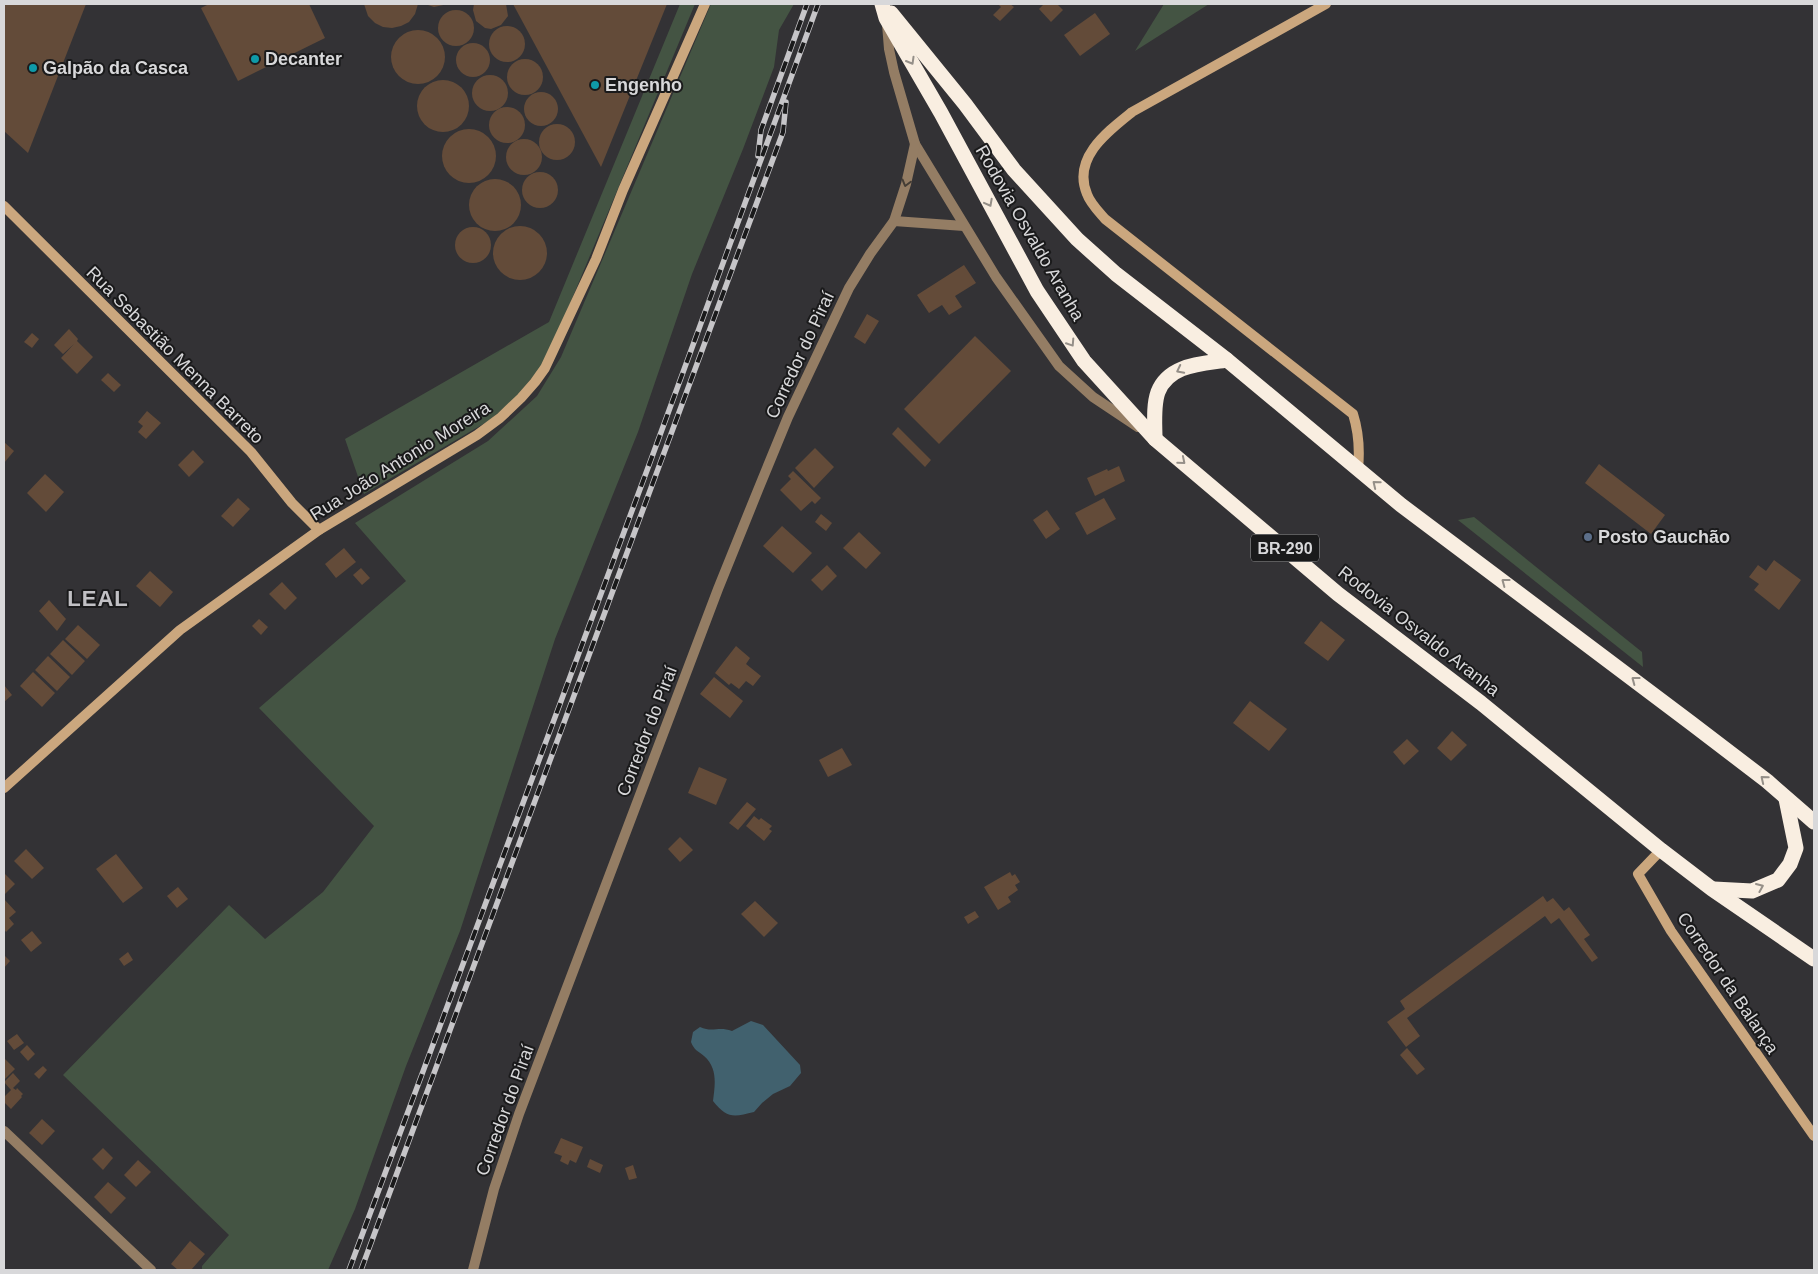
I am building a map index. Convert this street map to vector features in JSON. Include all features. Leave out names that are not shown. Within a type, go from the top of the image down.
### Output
[{"type":"highway","name":"Rodovia Osvaldo Aranha","points":[[884,9],[905,28],[1014,170],[1077,238],[1116,274],[1227,360],[1401,505],[1767,781],[1814,822]]},
{"type":"highway","name":"Rodovia Osvaldo Aranha","points":[[884,9],[1037,290],[1084,362],[1155,439],[1338,594],[1481,703],[1661,850],[1712,889],[1814,959]]},
{"type":"highway","points":[[1155,439],[1158,393],[1167,377],[1187,366],[1227,360]]},
{"type":"highway","points":[[1712,889],[1752,891],[1778,880],[1790,864],[1796,848],[1786,799]]},
{"type":"main road","name":"Rua João Antonio Moreira","points":[[4,788],[180,630],[319,530],[477,435],[500,418],[535,382],[555,349],[596,259],[623,190],[705,4]]},
{"type":"main road","points":[[1326,4],[1132,112],[1109,130],[1090,152],[1082,173],[1087,195],[1105,219],[1353,414],[1358,429],[1360,448],[1358,469]]},
{"type":"main road","name":"Rua Sebastião Menna Barreto","points":[[4,206],[251,452],[292,503],[319,530]]},
{"type":"main road","name":"Corredor da Balança","points":[[1661,850],[1638,874],[1671,931],[1814,1136]]},
{"type":"street","points":[[884,9],[891,57],[915,144],[996,277],[1059,366],[1093,397],[1155,439]]},
{"type":"street","name":"Corredor do Piraí","points":[[472,1270],[494,1189],[519,1114],[736,544],[788,417],[849,288],[870,254],[894,221],[906,184],[915,144]]},
{"type":"street","points":[[894,221],[964,226]]},
{"type":"street","points":[[4,1131],[151,1270]]},
{"type":"green space","points":[[680,4],[695,4],[546,361],[515,398],[490,420],[364,494],[345,439],[549,322]]},
{"type":"green space","points":[[711,4],[794,4],[779,30],[774,67],[692,274],[638,432],[555,639],[460,931],[406,1066],[355,1209],[328,1270],[202,1270],[202,1266],[229,1235],[63,1075],[229,905],[265,939],[323,892],[374,826],[259,708],[406,581],[355,523],[488,441],[537,396],[561,357]]},
{"type":"green space","points":[[1164,4],[1209,4],[1135,51]]},
{"type":"green space","points":[[1474,517],[1642,652],[1643,667],[1458,520]]},
{"type":"water","points":[[751,1021],[763,1025],[800,1065],[801,1073],[790,1086],[773,1094],[754,1112],[731,1115],[722,1111],[713,1101],[714,1071],[704,1056],[692,1045],[693,1032],[700,1027],[732,1031]]},
{"type":"building","name":"Galpão da Casca","points":[[4,4],[86,4],[28,153],[4,131]]},
{"type":"building","name":"Decanter","points":[[209,4],[309,4],[325,38],[238,81],[201,8]]},
{"type":"building","points":[[364,4],[418,4],[415,14],[409,22],[392,28],[383,27],[375,23],[368,16]]},
{"type":"building","points":[[425,4],[448,4],[434,7]]},
{"type":"building","points":[[474,4],[506,4],[508,16],[501,25],[491,29],[485,28],[476,21],[473,10]]},
{"type":"building","name":"Engenho","points":[[513,4],[667,4],[601,167]]},
{"type":"building","points":[[998,4],[1010,4],[1014,7],[1000,21],[993,15],[1001,7]]},
{"type":"building","points":[[1044,4],[1057,4],[1063,10],[1051,22],[1039,9]]},
{"type":"building","points":[[456,10],[463,11],[469,15],[473,21],[473,35],[469,41],[463,45],[456,46],[449,45],[443,41],[439,35],[438,28],[439,21],[443,15],[449,11]]},
{"type":"building","points":[[1095,13],[1110,34],[1080,56],[1064,35]]},
{"type":"building","points":[[507,26],[520,31],[525,44],[520,57],[507,62],[494,57],[489,44],[494,31]]},
{"type":"building","points":[[418,30],[428,32],[437,38],[443,47],[445,57],[443,67],[437,76],[428,82],[418,84],[408,82],[399,76],[393,67],[391,57],[393,47],[399,38],[408,32]]},
{"type":"building","points":[[473,43],[480,44],[485,48],[489,53],[489,67],[485,72],[480,76],[473,77],[466,76],[461,72],[457,67],[456,60],[457,53],[461,48],[466,44]]},
{"type":"building","points":[[525,59],[537,65],[543,77],[537,89],[525,95],[513,89],[507,77],[513,65]]},
{"type":"building","points":[[490,75],[497,76],[503,80],[507,86],[507,100],[503,106],[497,110],[490,111],[483,110],[477,106],[473,100],[472,93],[473,86],[477,80],[483,76]]},
{"type":"building","points":[[438,80],[448,80],[462,87],[469,101],[469,111],[462,125],[448,132],[438,132],[428,128],[421,121],[417,111],[417,101],[421,91],[428,84]]},
{"type":"building","points":[[541,92],[548,93],[553,97],[557,102],[557,116],[553,121],[548,125],[541,126],[534,125],[529,121],[525,116],[524,109],[525,102],[529,97],[534,93]]},
{"type":"building","points":[[507,107],[519,113],[525,125],[519,137],[507,143],[495,137],[489,125],[495,113]]},
{"type":"building","points":[[557,124],[564,125],[570,129],[574,135],[574,149],[570,155],[564,159],[557,160],[550,159],[544,155],[540,149],[539,142],[540,135],[544,129],[550,125]]},
{"type":"building","points":[[469,129],[479,131],[488,137],[494,146],[496,156],[494,166],[488,175],[479,181],[469,183],[459,181],[450,175],[444,166],[442,156],[444,146],[450,137],[459,131]]},
{"type":"building","points":[[524,139],[537,144],[542,157],[537,170],[524,175],[511,170],[506,157],[511,144]]},
{"type":"building","points":[[540,172],[547,173],[553,177],[557,183],[557,197],[553,203],[547,207],[540,208],[533,207],[527,203],[523,197],[522,190],[523,183],[527,177],[533,173]]},
{"type":"building","points":[[490,179],[500,179],[514,186],[521,200],[521,210],[514,224],[500,231],[490,231],[480,227],[473,220],[469,210],[469,200],[473,190],[480,183]]},
{"type":"building","points":[[520,226],[539,234],[547,253],[539,272],[520,280],[501,272],[493,253],[501,234]]},
{"type":"building","points":[[473,227],[485,233],[491,245],[485,257],[473,263],[461,257],[455,245],[461,233]]},
{"type":"building","points":[[964,265],[976,283],[955,296],[962,307],[949,315],[942,305],[929,313],[917,295]]},
{"type":"building","points":[[867,314],[879,321],[865,344],[854,337]]},
{"type":"building","points":[[69,329],[78,339],[77,341],[93,357],[77,374],[61,358],[74,344],[63,354],[54,345]]},
{"type":"building","points":[[32,333],[39,339],[32,348],[24,342]]},
{"type":"building","points":[[975,336],[1011,371],[939,444],[904,409]]},
{"type":"building","points":[[108,373],[121,385],[114,392],[101,380]]},
{"type":"building","points":[[147,411],[161,423],[146,439],[138,432],[143,426],[138,422]]},
{"type":"building","points":[[898,427],[931,460],[925,467],[892,434]]},
{"type":"building","points":[[4,442],[14,451],[4,463]]},
{"type":"building","points":[[815,448],[834,467],[814,488],[795,468]]},
{"type":"building","points":[[193,450],[204,462],[189,477],[178,465]]},
{"type":"building","points":[[1599,464],[1665,515],[1651,534],[1585,483]]},
{"type":"building","points":[[1119,466],[1125,481],[1095,496],[1087,478]]},
{"type":"building","points":[[793,471],[821,498],[815,504],[812,501],[801,511],[780,490],[791,479],[788,476]]},
{"type":"building","points":[[45,474],[64,492],[46,512],[27,493]]},
{"type":"building","points":[[238,498],[250,509],[233,527],[221,516]]},
{"type":"building","points":[[1104,498],[1116,519],[1087,535],[1075,513]]},
{"type":"building","points":[[1047,510],[1060,529],[1046,539],[1033,520]]},
{"type":"building","points":[[821,514],[832,523],[826,531],[815,522]]},
{"type":"building","points":[[782,526],[812,553],[793,573],[763,546]]},
{"type":"building","points":[[859,532],[881,553],[866,569],[843,548]]},
{"type":"building","points":[[344,548],[356,562],[336,578],[325,564]]},
{"type":"building","points":[[1774,560],[1801,580],[1779,610],[1754,590],[1759,584],[1749,577],[1758,565],[1766,571]]},
{"type":"building","points":[[827,565],[837,576],[822,591],[811,580]]},
{"type":"building","points":[[361,568],[370,578],[362,585],[353,575]]},
{"type":"building","points":[[150,571],[173,592],[160,607],[136,586]]},
{"type":"building","points":[[282,582],[297,598],[285,610],[269,594]]},
{"type":"building","points":[[49,600],[66,619],[57,631],[39,611]]},
{"type":"building","points":[[259,619],[268,627],[261,635],[252,626]]},
{"type":"building","points":[[1321,621],[1345,640],[1328,661],[1304,643]]},
{"type":"building","points":[[78,625],[100,645],[87,659],[65,639]]},
{"type":"building","points":[[63,640],[85,661],[72,675],[50,654]]},
{"type":"building","points":[[736,646],[750,658],[746,664],[761,676],[753,686],[746,681],[739,689],[731,683],[729,685],[715,673]]},
{"type":"building","points":[[48,656],[70,677],[57,691],[35,670]]},
{"type":"building","points":[[33,672],[55,693],[42,707],[20,686]]},
{"type":"building","points":[[714,677],[743,701],[730,718],[700,694]]},
{"type":"building","points":[[4,685],[12,695],[4,702]]},
{"type":"building","points":[[1250,701],[1287,729],[1269,751],[1233,723]]},
{"type":"building","points":[[1452,731],[1467,745],[1451,761],[1437,748]]},
{"type":"building","points":[[1407,739],[1419,751],[1404,765],[1393,752]]},
{"type":"building","points":[[842,748],[852,765],[828,777],[819,760]]},
{"type":"building","points":[[699,767],[727,779],[716,805],[688,793]]},
{"type":"building","points":[[747,802],[756,809],[738,830],[729,823]]},
{"type":"building","points":[[754,816],[759,820],[761,818],[772,826],[769,829],[772,831],[764,841],[746,826]]},
{"type":"building","points":[[680,837],[693,850],[680,862],[668,849]]},
{"type":"building","points":[[26,849],[44,868],[32,879],[14,861]]},
{"type":"building","points":[[116,854],[143,888],[123,903],[96,869]]},
{"type":"building","points":[[1010,872],[1012,876],[1015,874],[1020,882],[1015,885],[1018,890],[1008,897],[1011,902],[998,910],[984,887]]},
{"type":"building","points":[[4,873],[15,884],[4,895]]},
{"type":"building","points":[[178,887],[188,899],[177,908],[167,896]]},
{"type":"building","points":[[1543,896],[1547,902],[1553,898],[1564,911],[1569,907],[1590,935],[1584,939],[1598,958],[1592,962],[1559,918],[1551,924],[1545,916],[1407,1018],[1420,1036],[1406,1047],[1387,1022],[1405,1009],[1400,1001]]},
{"type":"building","points":[[4,899],[16,912],[9,918],[14,924],[6,932],[4,929]]},
{"type":"building","points":[[755,901],[778,923],[764,937],[741,914]]},
{"type":"building","points":[[975,911],[979,917],[968,924],[964,917]]},
{"type":"building","points":[[32,931],[42,943],[31,952],[21,940]]},
{"type":"building","points":[[128,952],[133,960],[124,966],[119,959]]},
{"type":"building","points":[[4,955],[10,961],[4,968]]},
{"type":"building","points":[[17,1034],[24,1043],[14,1050],[7,1041]]},
{"type":"building","points":[[27,1045],[35,1054],[28,1061],[20,1052]]},
{"type":"building","points":[[1407,1048],[1425,1069],[1417,1075],[1400,1055]]},
{"type":"building","points":[[4,1058],[15,1069],[4,1080]]},
{"type":"building","points":[[43,1066],[47,1070],[39,1079],[34,1074]]},
{"type":"building","points":[[13,1073],[20,1081],[13,1088],[16,1090],[17,1088],[23,1094],[11,1109],[4,1102],[4,1097],[11,1090],[4,1082]]},
{"type":"building","points":[[42,1119],[55,1131],[42,1145],[29,1133]]},
{"type":"building","points":[[561,1138],[583,1147],[576,1163],[570,1160],[568,1165],[560,1161],[562,1156],[554,1153]]},
{"type":"building","points":[[103,1148],[113,1158],[103,1170],[92,1159]]},
{"type":"building","points":[[590,1159],[603,1165],[600,1173],[587,1167]]},
{"type":"building","points":[[138,1160],[151,1172],[136,1187],[124,1175]]},
{"type":"building","points":[[633,1165],[637,1178],[629,1180],[625,1168]]},
{"type":"building","points":[[108,1182],[126,1198],[111,1214],[94,1197]]},
{"type":"building","points":[[190,1241],[205,1254],[191,1270],[178,1270],[171,1264]]},
{"type":"railway","points":[[758,156],[761,130],[807,4]]},
{"type":"railway","points":[[349,1270],[649,465],[818,4]]},
{"type":"railway","points":[[361,1270],[783,132],[786,102]]},
{"type":"place","name":"Decanter","points":[[255,59]]},
{"type":"place","name":"Galpão da Casca","points":[[33,68]]},
{"type":"place","name":"Engenho","points":[[595,85]]},
{"type":"place","name":"Posto Gauchão","points":[[1588,537]]},
{"type":"district","name":"LEAL","points":[[98,598]]}]
